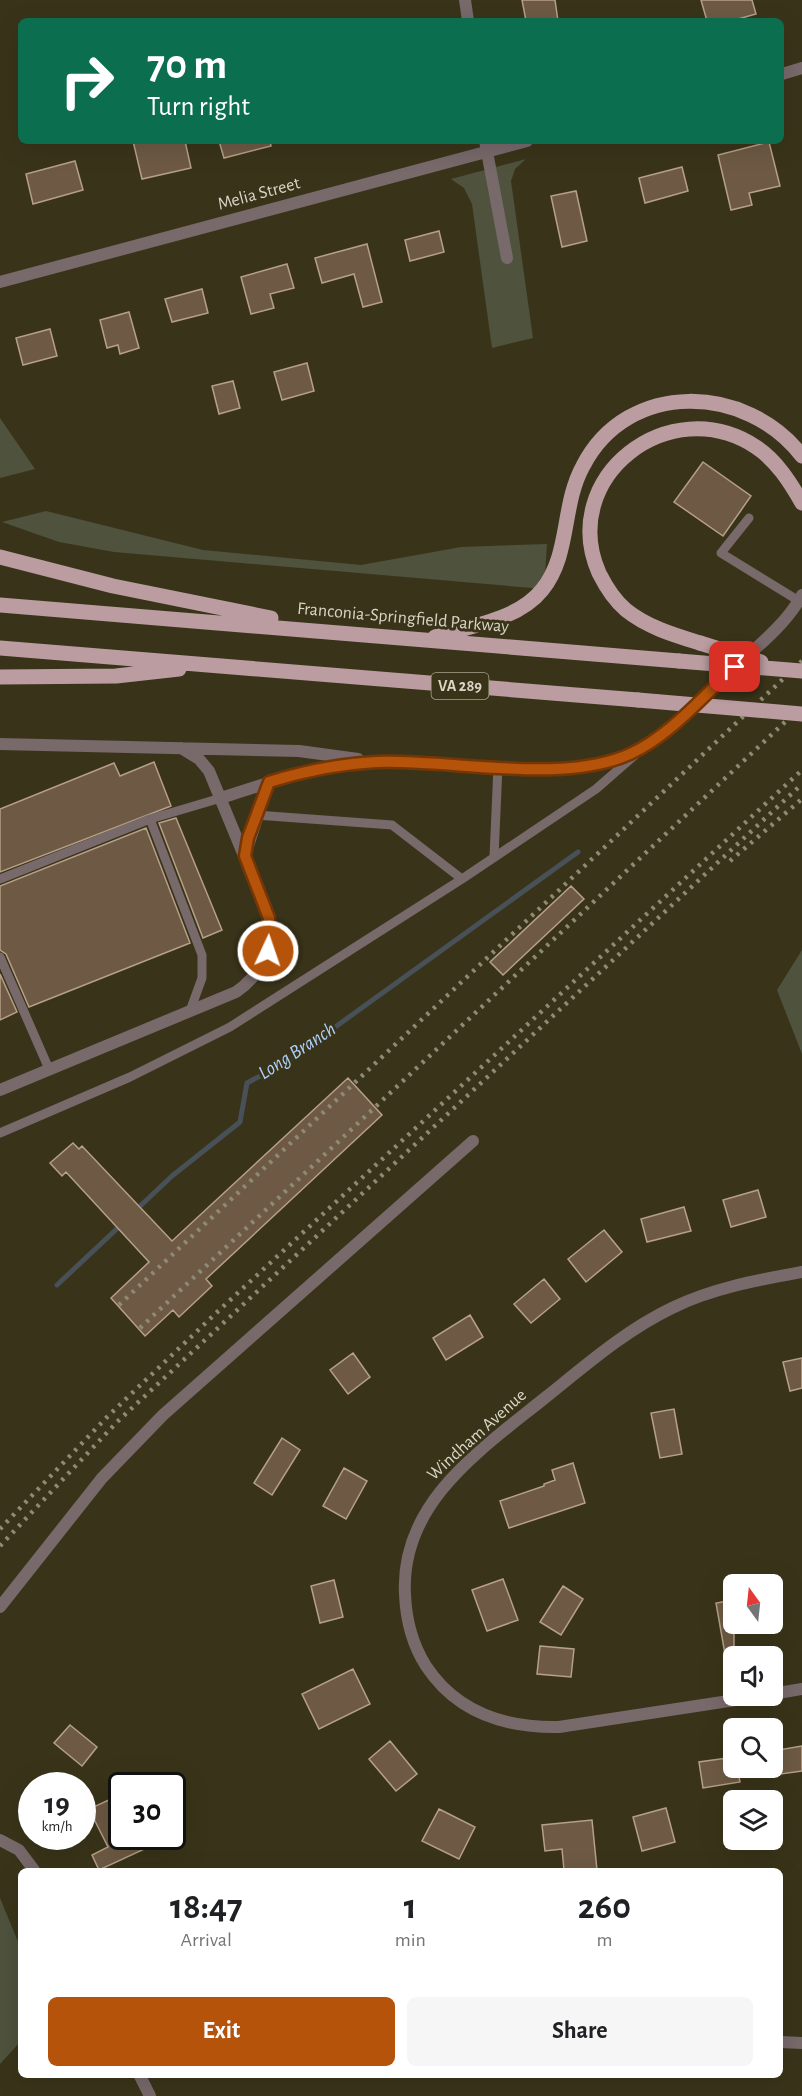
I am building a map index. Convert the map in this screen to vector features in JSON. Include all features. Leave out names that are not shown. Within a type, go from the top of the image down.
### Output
[{"type":"main road","points":[[427,640],[511,613],[527,604],[541,591],[558,563],[571,494],[582,467],[608,434],[644,411],[689,400],[731,406],[769,424],[802,456]]},
{"type":"main road","points":[[794,670],[700,643],[643,621],[624,609],[608,589],[594,561],[590,535],[594,504],[607,476],[628,453],[655,436],[686,428],[718,430],[743,440],[762,452],[784,475],[802,503]]},
{"type":"main road","points":[[0,557],[113,586],[345,633]]},
{"type":"main road","name":"Franconia-Springfield Parkway","points":[[0,605],[794,670]]},
{"type":"main road","name":"VA 289","points":[[0,648],[802,714]]},
{"type":"main road","points":[[0,677],[116,676],[218,665]]},
{"type":"street","points":[[465,0],[468,18]]},
{"type":"street","points":[[784,73],[802,68]]},
{"type":"street","name":"Melia Street","points":[[0,282],[486,146],[502,144]]},
{"type":"street","points":[[486,146],[507,258]]},
{"type":"street","points":[[0,744],[306,752],[377,762],[584,768],[607,763],[642,748],[671,725],[766,638],[800,598]]},
{"type":"street","points":[[0,1090],[190,1011],[244,986],[264,962],[269,939],[269,918],[245,856],[204,764],[181,748]]},
{"type":"street","points":[[221,798],[314,768],[377,762]]},
{"type":"street","points":[[245,856],[256,815],[269,782]]},
{"type":"street","points":[[0,1607],[102,1478],[163,1415],[473,1141]]},
{"type":"street","name":"Windham Avenue","points":[[723,1702],[559,1727],[526,1727],[494,1720],[454,1698],[432,1676],[422,1660],[407,1620],[405,1572],[408,1552],[416,1530],[441,1488],[468,1461],[622,1338],[673,1307],[726,1288],[802,1272]]},
{"type":"street","points":[[783,1692],[802,1689]]},
{"type":"street","points":[[0,1840],[19,1850],[32,1868]]},
{"type":"street","points":[[783,2042],[802,2043]]},
{"type":"street","points":[[141,2078],[150,2096]]},
{"type":"lane","points":[[749,518],[721,553],[800,598]]},
{"type":"lane","points":[[0,1132],[130,1077],[230,1027],[462,879],[596,789],[642,748]]},
{"type":"lane","points":[[494,856],[498,766]]},
{"type":"lane","points":[[0,879],[150,819],[221,798]]},
{"type":"lane","points":[[256,815],[392,825],[462,879]]},
{"type":"lane","points":[[150,819],[198,940],[203,969],[190,1011]]},
{"type":"lane","points":[[0,957],[49,1069]]},
{"type":"green space","points":[[526,159],[515,169],[511,181],[533,338],[492,348],[472,204],[464,188],[451,179]]},
{"type":"green space","points":[[0,418],[35,469],[0,478]]},
{"type":"green space","points":[[46,511],[203,550],[361,565],[461,547],[547,544],[544,589],[114,552],[59,542],[2,522]]},
{"type":"green space","points":[[802,950],[802,1054],[777,990]]},
{"type":"green space","points":[[0,1898],[18,1942],[18,2044],[0,2064]]},
{"type":"building","points":[[522,0],[555,0],[558,18],[525,18]]},
{"type":"building","points":[[701,0],[752,0],[756,14],[742,18],[706,18]]},
{"type":"building","points":[[134,144],[186,144],[191,168],[142,179]]},
{"type":"building","points":[[220,144],[271,144],[271,146],[224,158]]},
{"type":"building","points":[[770,144],[780,186],[749,193],[752,205],[731,210],[718,155]]},
{"type":"building","points":[[75,161],[83,190],[33,204],[26,174]]},
{"type":"building","points":[[682,167],[688,191],[645,203],[639,178]]},
{"type":"building","points":[[576,191],[587,241],[562,247],[551,196]]},
{"type":"building","points":[[439,231],[444,252],[410,261],[405,240]]},
{"type":"building","points":[[367,244],[382,302],[363,307],[354,274],[322,283],[315,258]]},
{"type":"building","points":[[287,264],[294,288],[270,294],[274,308],[251,314],[241,277]]},
{"type":"building","points":[[202,289],[208,313],[172,322],[165,299]]},
{"type":"building","points":[[129,312],[139,348],[120,354],[118,345],[107,348],[100,320]]},
{"type":"building","points":[[50,329],[57,356],[23,365],[16,338]]},
{"type":"building","points":[[307,363],[314,391],[282,400],[274,372]]},
{"type":"building","points":[[233,381],[240,408],[219,414],[212,386]]},
{"type":"building","points":[[703,462],[751,496],[723,536],[674,502]]},
{"type":"building","points":[[154,762],[171,806],[0,872],[0,809],[114,763],[120,776]]},
{"type":"building","points":[[176,818],[222,930],[203,938],[159,823]]},
{"type":"building","points":[[146,828],[190,943],[29,1007],[6,954],[0,950],[0,886]]},
{"type":"building","points":[[571,886],[584,899],[503,975],[490,962]]},
{"type":"building","points":[[0,974],[17,1012],[0,1020]]},
{"type":"building","points":[[348,1078],[382,1115],[206,1279],[212,1286],[179,1317],[173,1310],[145,1336],[111,1298],[149,1262],[66,1172],[62,1176],[50,1163],[73,1143],[79,1149],[82,1146],[172,1241]]},
{"type":"building","points":[[758,1190],[766,1217],[731,1227],[723,1200]]},
{"type":"building","points":[[684,1207],[691,1231],[647,1242],[641,1219]]},
{"type":"building","points":[[604,1230],[622,1252],[586,1282],[568,1259]]},
{"type":"building","points":[[544,1279],[560,1299],[531,1323],[514,1304]]},
{"type":"building","points":[[470,1315],[483,1337],[446,1360],[433,1338]]},
{"type":"building","points":[[353,1353],[370,1377],[348,1394],[330,1370]]},
{"type":"building","points":[[802,1358],[802,1388],[790,1391],[783,1362]]},
{"type":"building","points":[[674,1409],[682,1454],[660,1458],[651,1413]]},
{"type":"building","points":[[282,1438],[300,1450],[272,1495],[254,1483]]},
{"type":"building","points":[[573,1463],[585,1503],[509,1528],[500,1501],[544,1486],[555,1480],[552,1470]]},
{"type":"building","points":[[344,1468],[367,1481],[346,1519],[323,1506]]},
{"type":"building","points":[[503,1579],[518,1620],[487,1631],[472,1590]]},
{"type":"building","points":[[334,1580],[343,1617],[320,1623],[311,1586]]},
{"type":"building","points":[[563,1586],[583,1599],[561,1635],[540,1622]]},
{"type":"building","points":[[723,1602],[723,1634],[734,1634],[734,1646],[724,1646],[716,1603]]},
{"type":"building","points":[[540,1646],[574,1649],[571,1677],[537,1674]]},
{"type":"building","points":[[353,1669],[370,1704],[319,1729],[302,1694]]},
{"type":"building","points":[[70,1725],[97,1747],[82,1766],[54,1743]]},
{"type":"building","points":[[390,1741],[417,1774],[396,1791],[369,1759]]},
{"type":"building","points":[[802,1746],[802,1771],[783,1774],[783,1749]]},
{"type":"building","points":[[723,1759],[723,1778],[739,1778],[740,1782],[703,1788],[699,1762]]},
{"type":"building","points":[[108,1800],[108,1847],[96,1823],[96,1806]]},
{"type":"building","points":[[666,1808],[675,1842],[642,1851],[633,1817]]},
{"type":"building","points":[[439,1809],[475,1827],[459,1859],[422,1841]]},
{"type":"building","points":[[592,1820],[597,1868],[564,1868],[562,1849],[545,1851],[542,1825]]},
{"type":"building","points":[[108,1847],[108,1850],[142,1850],[103,1868],[98,1868],[92,1855]]},
{"type":"waterway","name":"Long Branch","points":[[136,1210],[172,1176],[240,1122],[247,1083],[288,1061],[578,852]]},
{"type":"waterway","name":"Long Branch","points":[[57,1285],[123,1223]]},
{"type":"railway","points":[[119,1305],[802,661]]},
{"type":"railway","points":[[140,1328],[802,706]]},
{"type":"railway","points":[[0,1529],[108,1416],[214,1315],[802,770]]},
{"type":"railway","points":[[0,1546],[117,1422],[802,784]]},
{"type":"railway","points":[[730,861],[802,799]]},
{"type":"route","points":[[268,951],[269,918],[245,856],[248,838],[269,782],[314,768],[377,762],[559,769],[596,766],[642,748],[735,667]]}]
